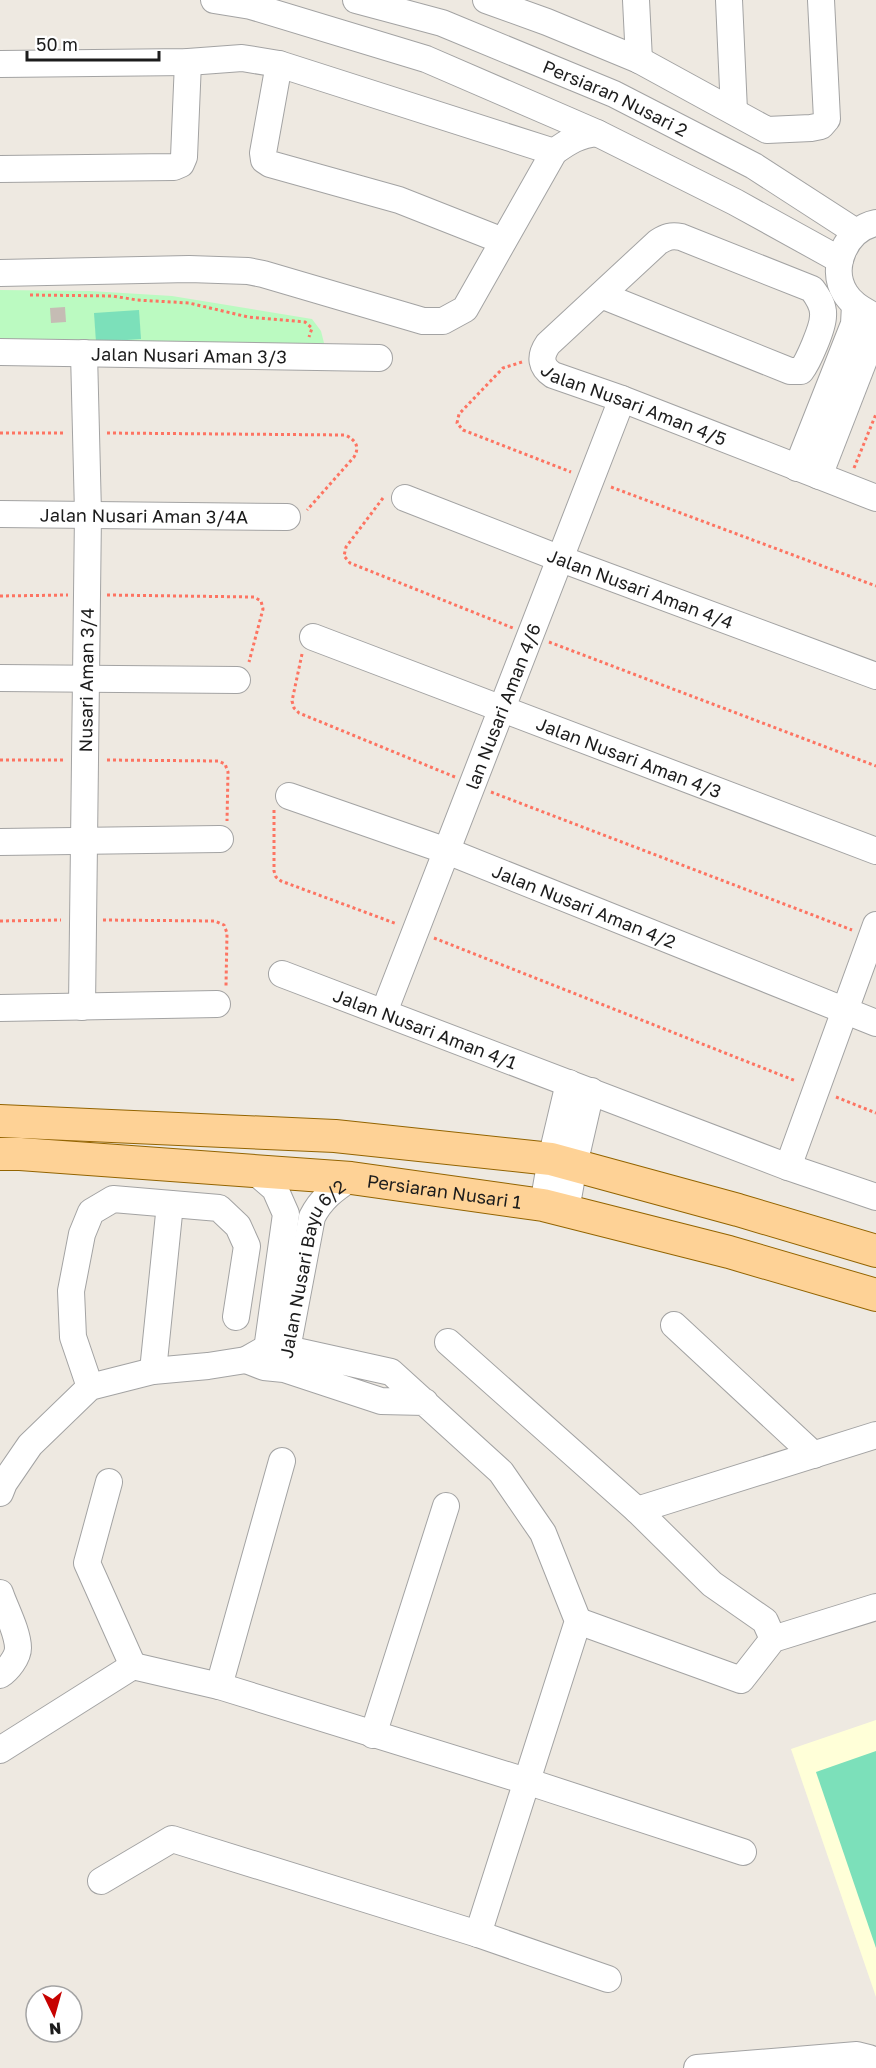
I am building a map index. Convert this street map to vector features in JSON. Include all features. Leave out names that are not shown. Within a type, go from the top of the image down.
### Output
[{"type":"main road","points":[[0,1121],[334,1136],[562,1162],[738,1210],[876,1251]]},
{"type":"main road","name":"Persiaran Nusari 1","points":[[0,1154],[351,1178],[555,1208],[729,1252],[876,1295]]},
{"type":"street","points":[[214,0],[251,6],[426,59],[597,133],[735,202],[840,260],[839,277],[845,292],[866,310],[854,324],[808,472]]},
{"type":"street","name":"Persiaran Nusari 2","points":[[356,0],[442,23],[614,94],[754,166],[866,227],[845,245],[840,260]]},
{"type":"street","points":[[486,0],[546,11],[767,130],[812,128],[821,126],[827,119],[820,0]]},
{"type":"street","points":[[636,0],[639,60]]},
{"type":"street","points":[[729,0],[734,111]]},
{"type":"street","points":[[0,64],[188,62],[242,58],[279,64],[554,152]]},
{"type":"street","points":[[0,169],[174,167],[181,164],[184,157],[188,62]]},
{"type":"street","points":[[279,64],[263,153],[264,160],[270,164],[399,200],[503,241]]},
{"type":"street","points":[[541,109],[552,134],[554,152]]},
{"type":"street","points":[[0,273],[189,269],[248,271],[423,321],[443,321],[465,309],[554,152],[572,138],[597,133]]},
{"type":"street","name":"Jalan Nusari Aman 4/5","points":[[601,295],[790,371],[801,370],[808,363],[823,317],[821,302],[812,289],[681,237],[665,237],[658,242],[548,344],[543,352],[542,361],[546,370],[554,375],[622,399],[876,498]]},
{"type":"street","points":[[808,472],[876,329]]},
{"type":"street","name":"Jalan Nusari Aman 3/3","points":[[0,352],[379,358]]},
{"type":"street","name":"Nusari Aman 3/4","points":[[82,1007],[88,513],[84,353]]},
{"type":"street","name":"lan Nusari Aman 4/6","points":[[384,1012],[622,399]]},
{"type":"street","name":"Jalan Nusari Aman 4/4","points":[[405,498],[561,559],[876,676]]},
{"type":"street","name":"Jalan Nusari Aman 3/4A","points":[[0,514],[88,513],[287,517]]},
{"type":"street","name":"Jalan Nusari Aman 4/3","points":[[313,637],[876,851]]},
{"type":"street","points":[[0,678],[237,680]]},
{"type":"street","name":"Jalan Nusari Aman 4/2","points":[[289,796],[447,851],[876,1023]]},
{"type":"street","points":[[0,842],[220,839]]},
{"type":"street","points":[[788,1167],[874,931]]},
{"type":"street","name":"Jalan Nusari Aman 4/1","points":[[282,974],[788,1167],[876,1197]]},
{"type":"street","points":[[0,1008],[217,1004]]},
{"type":"street","points":[[555,1208],[562,1162],[580,1087]]},
{"type":"street","name":"Jalan Nusari Bayu 6/2","points":[[253,1170],[275,1189],[286,1214],[270,1358]]},
{"type":"street","name":"Jalan Nusari Bayu 6/2","points":[[270,1358],[312,1217],[318,1205],[330,1192],[351,1178]]},
{"type":"street","points":[[90,1387],[73,1337],[71,1291],[82,1234],[92,1212],[113,1199],[219,1208],[238,1226],[247,1246],[236,1317]]},
{"type":"street","points":[[153,1371],[170,1204]]},
{"type":"street","points":[[674,1325],[814,1455]]},
{"type":"street","points":[[448,1341],[637,1510],[712,1584],[765,1621],[773,1639]]},
{"type":"street","points":[[0,1493],[4,1483],[30,1445],[90,1387],[153,1371],[270,1358],[391,1372],[501,1472],[543,1533],[578,1622],[478,1934]]},
{"type":"street","points":[[637,1510],[876,1435]]},
{"type":"street","points":[[219,1686],[282,1461]]},
{"type":"street","points":[[110,1482],[87,1563],[133,1666]]},
{"type":"street","points":[[373,1735],[446,1506]]},
{"type":"street","points":[[0,1593],[18,1649],[4,1673]]},
{"type":"street","points":[[578,1622],[741,1680],[773,1639],[876,1607]]},
{"type":"street","points":[[0,1750],[133,1666],[219,1686],[743,1852]]},
{"type":"street","points":[[100,1881],[171,1839],[478,1934],[608,1979]]},
{"type":"street","points":[[697,2068],[857,2055],[869,2058],[876,2068]]},
{"type":"path","points":[[27,295],[113,296],[189,303],[248,317],[305,322],[312,328],[308,345]]},
{"type":"path","points":[[542,361],[523,361],[503,368],[459,414],[457,423],[463,430],[591,480],[876,586]]},
{"type":"path","points":[[847,487],[876,414]]},
{"type":"path","points":[[0,433],[345,435],[352,438],[357,444],[358,451],[354,457],[306,511],[287,517]]},
{"type":"path","points":[[405,498],[390,495],[383,498],[346,547],[344,556],[350,563],[531,635],[876,766]]},
{"type":"path","points":[[0,596],[254,597],[261,601],[263,609],[248,670],[244,677],[237,680]]},
{"type":"path","points":[[313,637],[306,641],[303,648],[292,701],[299,713],[473,784],[874,931]]},
{"type":"path","points":[[0,760],[218,761],[225,764],[228,772],[227,827],[225,835],[220,839]]},
{"type":"path","points":[[289,796],[278,799],[274,806],[274,871],[276,877],[281,881],[416,931],[876,1113]]},
{"type":"path","points":[[0,921],[215,921],[224,925],[227,933],[226,993],[224,1000],[217,1004]]},
{"type":"shaded area","points":[[876,1720],[876,1997],[791,1749]]},
{"type":"green space","points":[[0,290],[90,291],[172,296],[312,319],[321,331],[325,347],[0,344]]},
{"type":"green space","points":[[139,310],[141,339],[96,342],[94,313]]},
{"type":"green space","points":[[876,1751],[876,1948],[816,1772]]},
{"type":"building","points":[[65,307],[66,322],[51,323],[50,308]]}]
